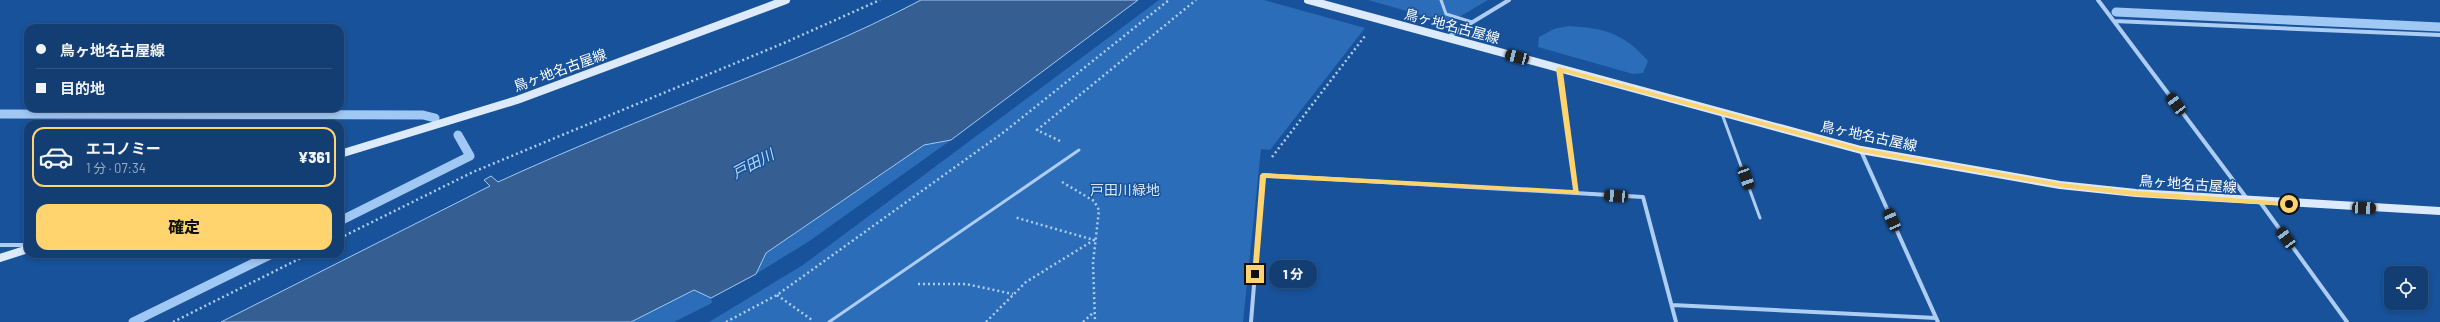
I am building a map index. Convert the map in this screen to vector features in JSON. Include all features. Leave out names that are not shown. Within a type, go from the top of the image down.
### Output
[{"type":"main road","name":"鳥ヶ地名古屋線","points":[[344,153],[517,100],[786,0]]},
{"type":"main road","name":"鳥ヶ地名古屋線","points":[[1308,0],[1861,150],[2060,185],[2249,202],[2440,212]]},
{"type":"main road","points":[[0,258],[24,250]]},
{"type":"street","points":[[1446,38],[1509,0]]},
{"type":"street","points":[[2097,0],[2249,202]]},
{"type":"street","points":[[2114,21],[2440,35]]},
{"type":"street","points":[[1559,69],[1576,193]]},
{"type":"street","points":[[1672,305],[1937,320],[1861,150]]},
{"type":"street","points":[[1251,322],[1263,175],[1643,198],[1676,322]]},
{"type":"street","points":[[2260,202],[2347,322]]},
{"type":"street","points":[[0,245],[24,245]]},
{"type":"lane","points":[[1441,0],[1446,14],[1472,22]]},
{"type":"lane","points":[[1721,112],[1760,218]]},
{"type":"lane","points":[[829,322],[882,287],[1079,150]]},
{"type":"path","points":[[344,236],[490,163],[725,69],[880,0]]},
{"type":"path","points":[[726,322],[732,321],[776,295],[1004,132],[1169,0]]},
{"type":"path","points":[[1079,150],[1037,130],[1196,0]]},
{"type":"path","points":[[1263,175],[1274,151],[1378,19]]},
{"type":"path","points":[[1045,174],[1076,188],[1094,201],[1099,210],[1094,240],[1095,322]]},
{"type":"path","points":[[988,214],[1000,212],[1094,240]]},
{"type":"path","points":[[986,322],[1013,294],[1052,264],[1094,240]]},
{"type":"path","points":[[173,322],[301,258]]},
{"type":"path","points":[[882,287],[926,283],[966,283],[993,287],[1013,294]]},
{"type":"path","points":[[776,295],[815,322]]},
{"type":"path","points":[[1083,322],[1095,311]]},
{"type":"green space","name":"戸田川緑地","points":[[1159,0],[1264,0],[1365,28],[1270,150],[1261,149],[1243,322],[709,322],[803,265]]},
{"type":"green space","points":[[1368,0],[1488,0],[1449,23]]},
{"type":"green space","points":[[1568,26],[1592,28],[1622,38],[1648,61],[1643,73],[1633,74],[1538,47],[1539,37],[1554,29]]},
{"type":"green space","points":[[951,140],[808,242],[756,274],[766,253],[924,145]]},
{"type":"green space","points":[[694,290],[711,298],[712,303],[674,322],[631,322]]},
{"type":"water","name":"戸田川","points":[[921,0],[1138,0],[951,140],[924,145],[766,253],[756,274],[711,298],[694,290],[631,322],[221,322],[490,186],[484,180],[491,176],[498,182],[606,135],[820,48]]},
{"type":"waterway","points":[[2116,12],[2440,27]]},
{"type":"waterway","points":[[0,114],[423,115],[435,118]]},
{"type":"waterway","points":[[344,219],[470,156],[458,135]]},
{"type":"waterway","points":[[133,322],[264,258]]},
{"type":"route","points":[[1255,274],[1263,175],[1576,193],[1559,69],[1861,150],[2060,185],[2136,193],[2289,204]]}]
